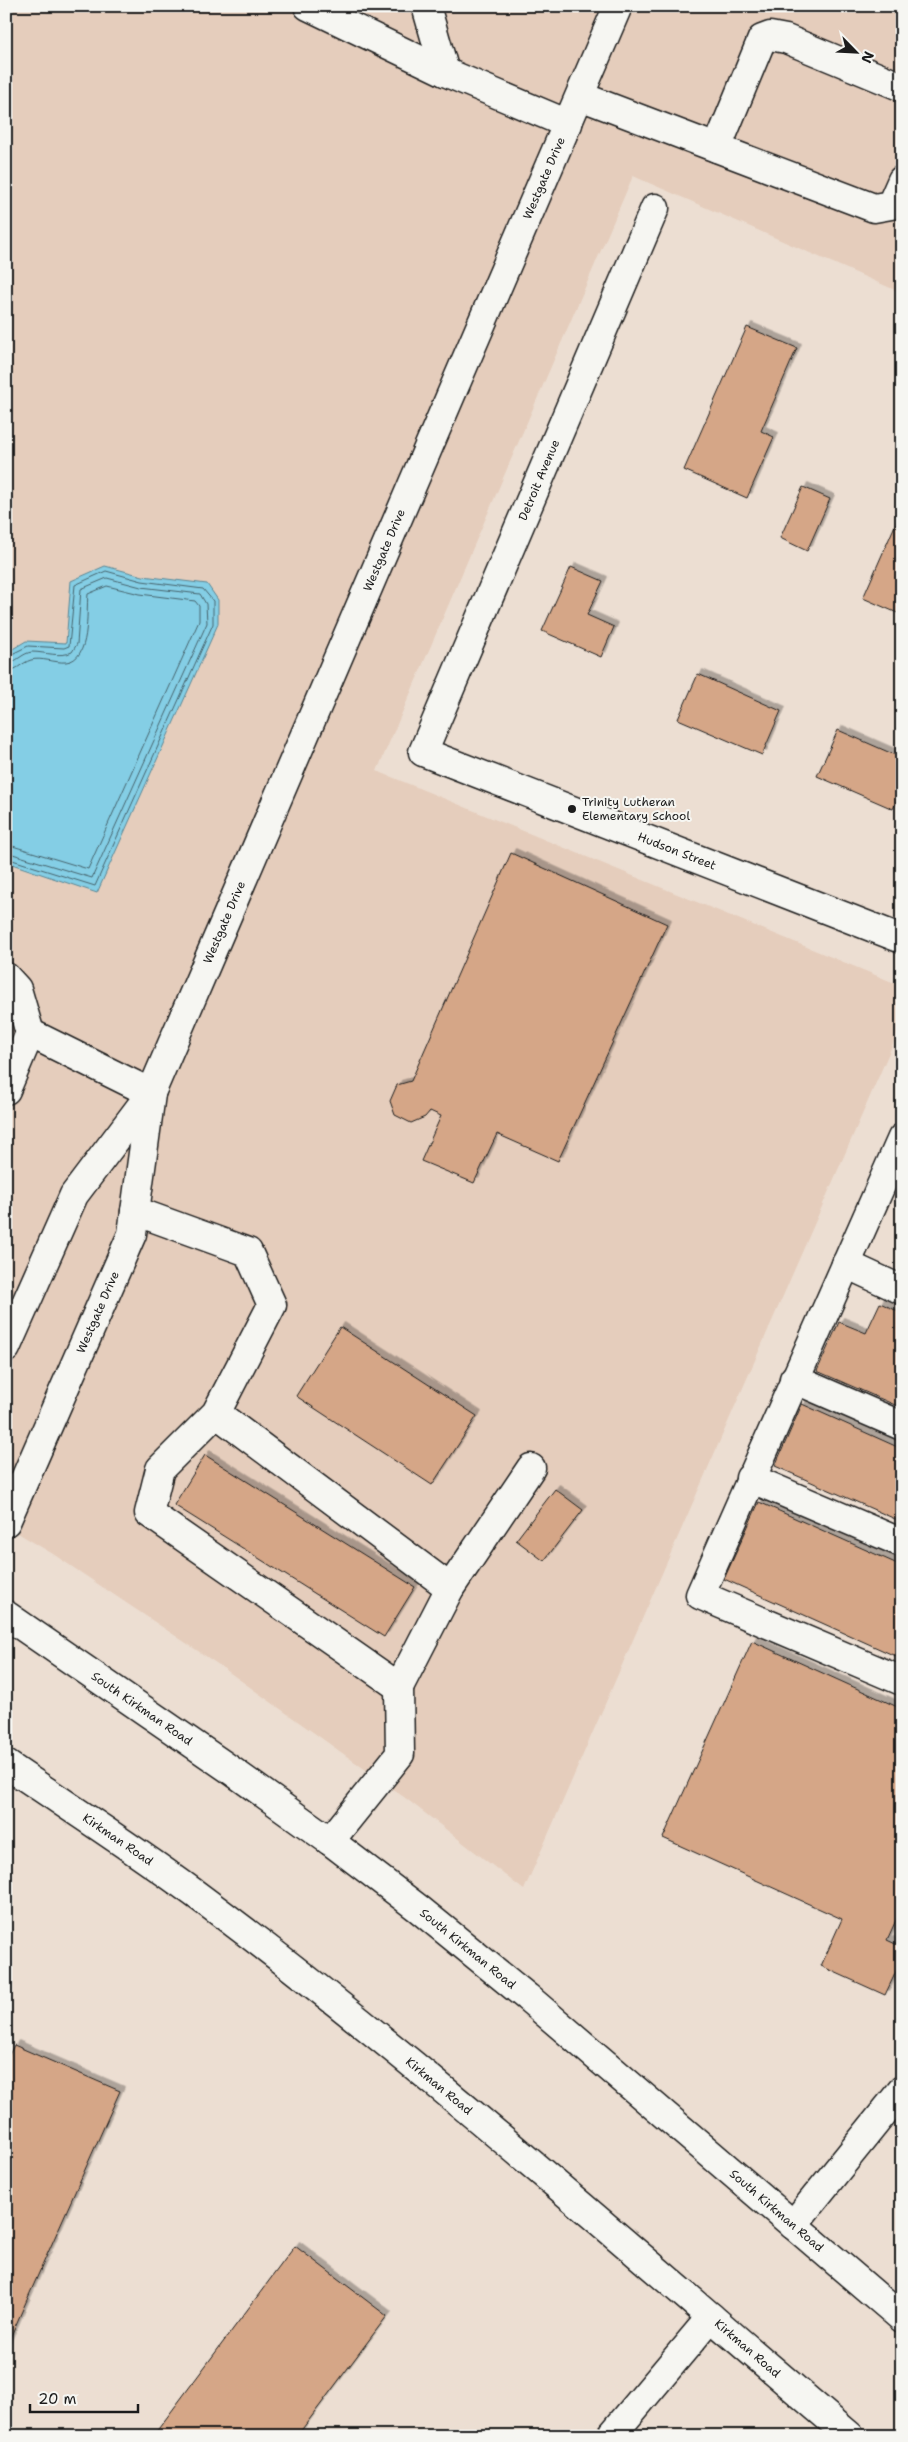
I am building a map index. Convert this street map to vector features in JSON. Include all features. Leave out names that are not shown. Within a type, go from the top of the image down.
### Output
[{"type":"street","points":[[308,6],[445,72],[568,124]]},
{"type":"street","points":[[426,6],[445,72]]},
{"type":"street","name":"Westgate Drive","points":[[6,1348],[74,1195],[151,1093],[618,6]]},
{"type":"street","points":[[717,148],[762,39],[770,36],[786,39],[902,87]]},
{"type":"street","points":[[580,96],[874,208],[891,205],[902,180]]},
{"type":"street","name":"Detroit Avenue","points":[[423,752],[655,208]]},
{"type":"street","name":"Hudson Street","points":[[423,752],[902,939]]},
{"type":"street","points":[[6,978],[17,989],[30,1033],[6,1090]]},
{"type":"street","points":[[30,1033],[151,1093]]},
{"type":"street","name":"Westgate Drive","points":[[6,1522],[132,1234],[151,1093]]},
{"type":"street","points":[[902,1138],[750,1478],[700,1595],[902,1680]]},
{"type":"street","points":[[135,1211],[248,1252],[272,1305],[216,1413],[160,1469],[149,1513],[399,1687]]},
{"type":"street","points":[[846,1264],[902,1290]]},
{"type":"street","points":[[794,1380],[902,1426]]},
{"type":"street","points":[[216,1413],[450,1588]]},
{"type":"street","points":[[330,1841],[400,1754],[399,1687],[450,1588],[531,1468]]},
{"type":"street","points":[[750,1478],[902,1544]]},
{"type":"street","name":"South Kirkman Road","points":[[6,1616],[58,1649],[330,1841],[420,1909],[902,2318]]},
{"type":"street","name":"Kirkman Road","points":[[6,1764],[193,1893],[342,2008],[542,2172],[850,2436]]},
{"type":"street","points":[[793,2225],[902,2090]]},
{"type":"street","points":[[611,2436],[711,2317]]},
{"type":"shaded area","points":[[6,6],[902,6],[902,293],[633,176],[377,771],[902,986],[902,1023],[524,1890],[408,1800],[219,1665],[53,1554],[6,1526]]},
{"type":"water","points":[[105,566],[143,576],[207,584],[218,600],[218,624],[97,893],[6,862],[6,653],[26,641],[66,643],[71,581]]},
{"type":"building","points":[[747,327],[797,348],[761,431],[774,437],[747,498],[684,470]]},
{"type":"building","points":[[803,487],[830,499],[807,551],[780,538]]},
{"type":"building","points":[[900,514],[902,514],[902,615],[863,598]]},
{"type":"building","points":[[571,567],[603,581],[587,615],[614,627],[601,657],[542,631]]},
{"type":"building","points":[[698,674],[781,711],[762,755],[678,719]]},
{"type":"building","points":[[838,730],[902,758],[902,791],[893,809],[817,776]]},
{"type":"building","points":[[511,853],[667,924],[558,1161],[497,1134],[474,1183],[421,1161],[441,1116],[430,1111],[425,1117],[411,1123],[395,1115],[390,1101],[397,1085],[411,1081]]},
{"type":"building","points":[[880,1303],[902,1313],[902,1408],[817,1371],[839,1322],[866,1333]]},
{"type":"building","points":[[340,1327],[477,1416],[432,1485],[296,1396]]},
{"type":"building","points":[[802,1404],[902,1449],[902,1522],[775,1466]]},
{"type":"building","points":[[205,1455],[415,1587],[384,1637],[174,1505]]},
{"type":"building","points":[[555,1489],[583,1510],[544,1561],[516,1540]]},
{"type":"building","points":[[759,1502],[902,1566],[902,1659],[724,1579]]},
{"type":"building","points":[[752,1641],[902,1709],[902,1907],[887,1940],[902,1947],[902,1959],[885,1995],[821,1966],[842,1919],[663,1838]]},
{"type":"building","points":[[14,2045],[120,2091],[6,2347],[6,2061]]},
{"type":"building","points":[[295,2246],[387,2316],[297,2436],[153,2436]]},
{"type":"place","name":"Trinity Lutheran Elementary School","points":[[572,809]]}]
